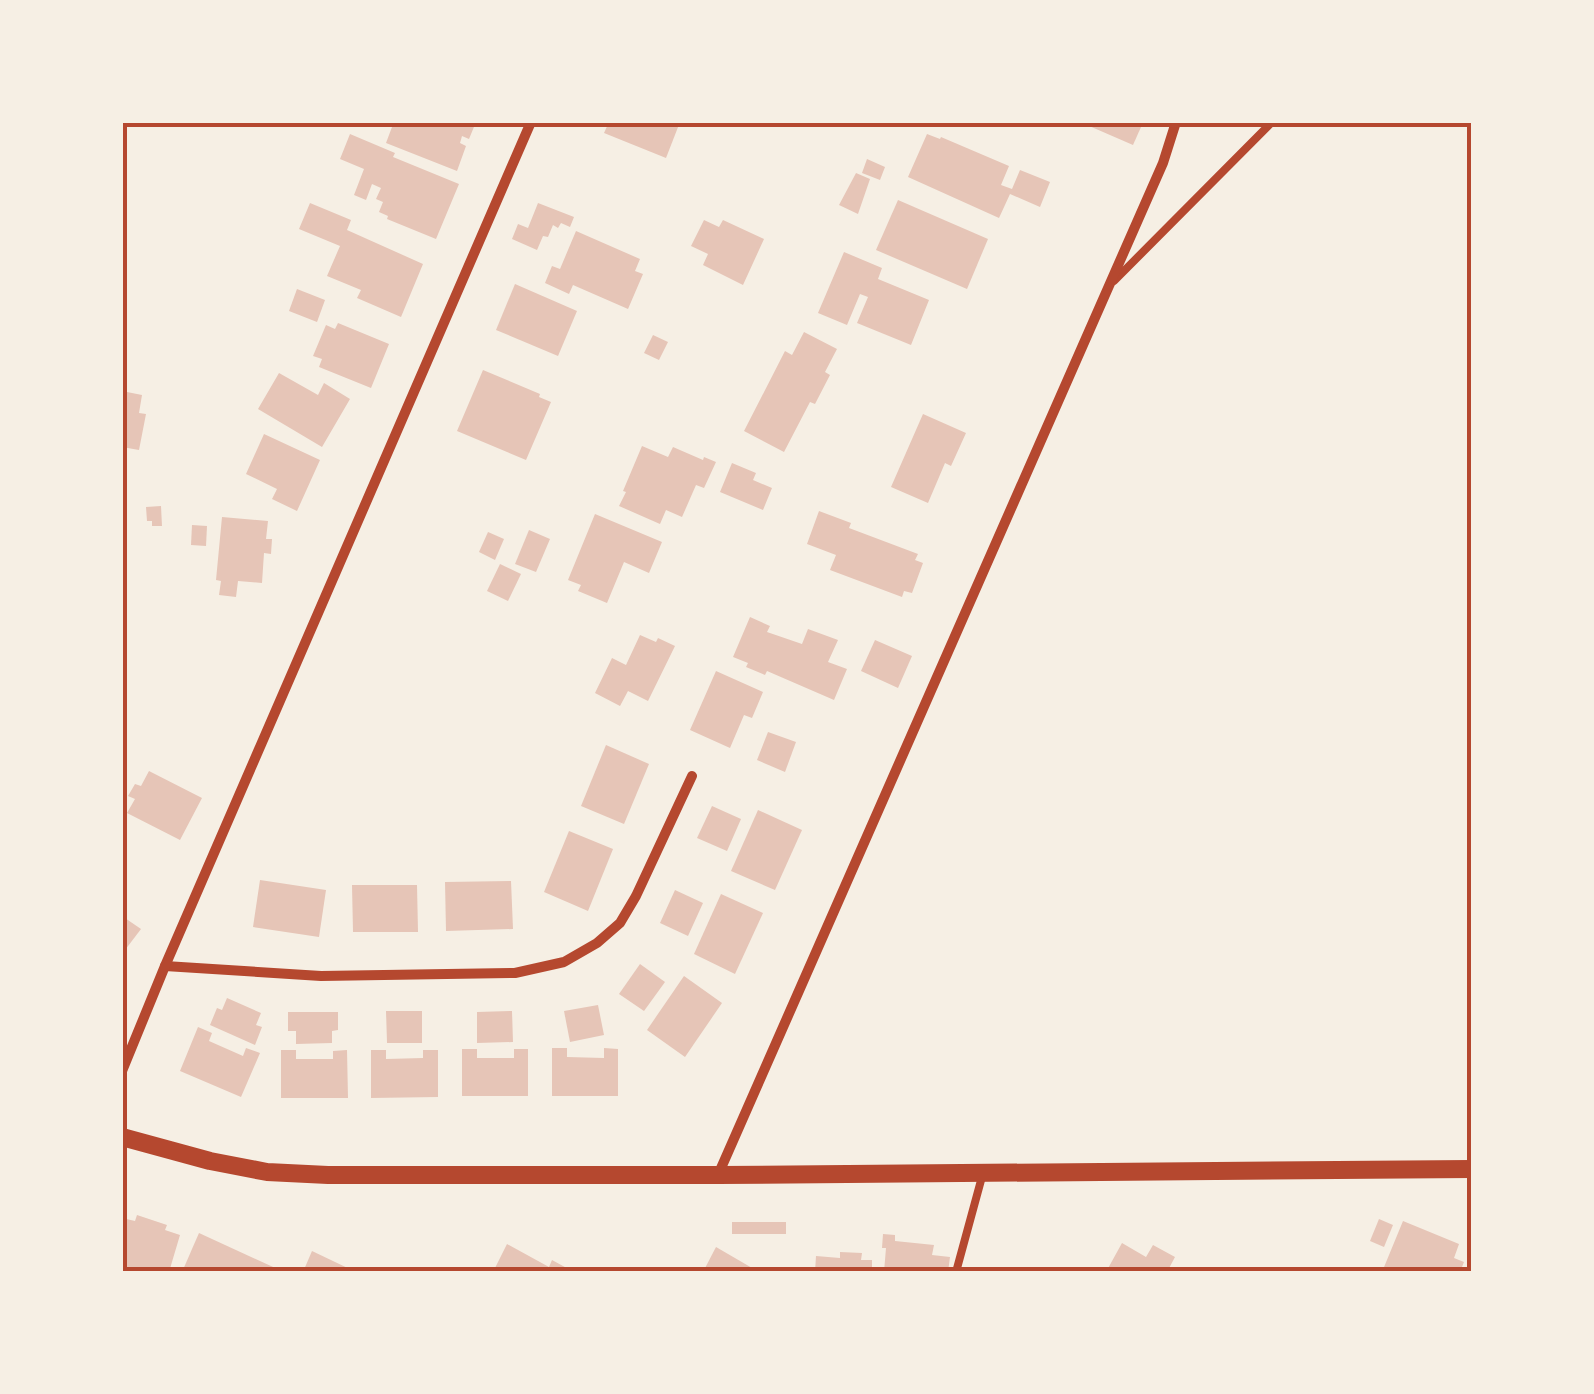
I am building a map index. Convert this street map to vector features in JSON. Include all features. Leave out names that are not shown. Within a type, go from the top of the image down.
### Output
[{"type":"street","points":[[122,1071],[531,122]]},
{"type":"street","points":[[718,1175],[1108,288],[1176,122]]},
{"type":"street","points":[[166,966],[321,976],[514,973],[564,962],[596,943],[620,922],[692,776]]},
{"type":"street","points":[[122,1137],[210,1162],[267,1172],[328,1175],[1472,1169]]},
{"type":"lane","points":[[1108,288],[1272,122]]},
{"type":"lane","points":[[956,1272],[983,1173]]},
{"type":"building","points":[[476,122],[469,139],[462,136],[460,143],[466,146],[457,171],[386,143],[392,127],[381,123]]},
{"type":"building","points":[[609,122],[680,122],[666,158],[604,133]]},
{"type":"building","points":[[1080,122],[1131,122],[1141,127],[1133,145]]},
{"type":"building","points":[[350,134],[459,184],[436,239],[379,212],[383,202],[376,199],[381,188],[372,184],[366,200],[354,195],[364,169],[340,159]]},
{"type":"building","points":[[927,134],[1009,166],[1001,185],[1012,189],[1020,170],[1050,182],[1040,207],[1010,194],[999,218],[908,177]]},
{"type":"building","points":[[867,159],[885,167],[880,180],[862,173]]},
{"type":"building","points":[[856,173],[870,179],[858,214],[839,205]]},
{"type":"building","points":[[898,200],[988,239],[967,289],[876,250]]},
{"type":"building","points":[[310,203],[351,220],[347,230],[423,264],[401,317],[357,298],[361,290],[327,276],[340,246],[299,229]]},
{"type":"building","points":[[538,203],[574,217],[570,227],[553,225],[537,250],[512,239],[518,224],[528,228]]},
{"type":"building","points":[[704,220],[719,227],[723,220],[764,239],[743,285],[703,265],[708,254],[691,246]]},
{"type":"building","points":[[576,231],[640,259],[635,271],[643,274],[628,309],[573,285],[569,294],[545,283],[552,266],[560,269]]},
{"type":"building","points":[[844,252],[882,268],[878,279],[929,300],[911,345],[857,323],[868,297],[860,294],[847,325],[818,313]]},
{"type":"building","points":[[515,284],[577,311],[558,356],[496,330]]},
{"type":"building","points":[[297,289],[325,300],[317,322],[289,311]]},
{"type":"building","points":[[338,323],[389,344],[371,388],[319,367],[322,359],[313,356],[326,325],[335,329]]},
{"type":"building","points":[[804,332],[837,349],[825,372],[830,375],[815,404],[810,402],[784,452],[744,431],[785,351],[792,355]]},
{"type":"building","points":[[653,335],[668,342],[659,360],[644,353]]},
{"type":"building","points":[[483,370],[551,402],[526,460],[457,431]]},
{"type":"building","points":[[279,373],[318,395],[324,383],[350,399],[322,447],[258,409]]},
{"type":"building","points":[[122,391],[142,395],[139,413],[146,414],[139,450],[122,447]]},
{"type":"building","points":[[923,414],[966,433],[951,466],[945,463],[928,503],[891,487]]},
{"type":"building","points":[[264,434],[320,460],[297,511],[272,499],[277,489],[246,474]]},
{"type":"building","points":[[642,446],[668,457],[673,447],[716,462],[704,488],[696,485],[682,517],[666,510],[660,524],[619,506]]},
{"type":"building","points":[[732,463],[756,473],[753,480],[772,488],[763,510],[720,492]]},
{"type":"building","points":[[161,506],[162,526],[152,526],[152,521],[147,521],[146,507]]},
{"type":"building","points":[[819,511],[851,523],[849,528],[918,554],[915,560],[923,563],[912,593],[904,591],[902,597],[830,570],[836,555],[807,544]]},
{"type":"building","points":[[595,514],[662,542],[649,573],[624,562],[607,603],[578,591],[581,585],[568,580]]},
{"type":"building","points":[[222,517],[268,521],[266,539],[272,539],[271,554],[264,553],[262,583],[238,581],[236,597],[219,595],[221,581],[216,580]]},
{"type":"building","points":[[192,525],[207,526],[206,546],[191,545]]},
{"type":"building","points":[[529,530],[550,539],[536,572],[515,564]]},
{"type":"building","points":[[488,532],[504,539],[495,560],[479,552]]},
{"type":"building","points":[[500,564],[521,574],[508,601],[487,591]]},
{"type":"building","points":[[750,617],[770,626],[767,632],[802,644],[808,629],[838,640],[828,662],[847,669],[834,700],[767,671],[765,675],[746,667],[748,663],[733,657]]},
{"type":"building","points":[[640,635],[675,646],[648,701],[628,691],[620,706],[595,693],[612,658],[626,665]]},
{"type":"building","points":[[875,640],[912,656],[898,688],[861,671]]},
{"type":"building","points":[[716,671],[763,692],[752,718],[744,715],[730,748],[690,730]]},
{"type":"building","points":[[768,732],[796,742],[785,772],[757,760]]},
{"type":"building","points":[[606,745],[649,764],[624,824],[581,806]]},
{"type":"building","points":[[149,771],[202,798],[180,840],[127,813],[135,799],[128,796],[135,784],[141,786]]},
{"type":"building","points":[[712,806],[741,819],[727,851],[697,838]]},
{"type":"building","points":[[758,810],[802,830],[775,890],[731,871]]},
{"type":"building","points":[[569,831],[613,849],[588,911],[544,892]]},
{"type":"building","points":[[260,880],[326,890],[319,937],[253,927]]},
{"type":"building","points":[[511,881],[513,929],[446,931],[445,882]]},
{"type":"building","points":[[352,885],[417,885],[418,932],[353,932]]},
{"type":"building","points":[[675,890],[703,903],[688,936],[660,923]]},
{"type":"building","points":[[721,894],[763,913],[735,974],[694,954]]},
{"type":"building","points":[[122,916],[141,929],[122,954]]},
{"type":"building","points":[[640,964],[665,982],[644,1011],[619,994]]},
{"type":"building","points":[[684,976],[722,1003],[685,1057],[647,1030]]},
{"type":"building","points":[[227,998],[261,1013],[256,1025],[262,1027],[255,1045],[210,1025],[217,1008],[222,1010]]},
{"type":"building","points":[[598,1005],[604,1035],[570,1042],[564,1011]]},
{"type":"building","points":[[386,1011],[422,1011],[422,1043],[387,1043]]},
{"type":"building","points":[[512,1011],[513,1042],[477,1043],[477,1012]]},
{"type":"building","points":[[288,1012],[338,1012],[338,1030],[332,1031],[332,1043],[296,1044],[296,1031],[288,1031]]},
{"type":"building","points":[[198,1027],[212,1033],[209,1041],[243,1056],[246,1048],[260,1053],[241,1097],[180,1071]]},
{"type":"building","points":[[552,1048],[567,1048],[567,1057],[604,1058],[604,1048],[618,1049],[618,1096],[552,1096]]},
{"type":"building","points":[[462,1049],[477,1049],[477,1058],[514,1058],[514,1049],[528,1049],[528,1096],[462,1096]]},
{"type":"building","points":[[281,1050],[296,1050],[296,1059],[333,1059],[333,1051],[347,1050],[348,1098],[281,1098]]},
{"type":"building","points":[[371,1050],[386,1050],[386,1059],[423,1058],[423,1050],[438,1050],[438,1097],[371,1098]]},
{"type":"building","points":[[137,1215],[167,1225],[165,1230],[180,1235],[169,1272],[122,1272],[122,1218],[135,1221]]},
{"type":"building","points":[[1379,1219],[1393,1225],[1384,1247],[1370,1241]]},
{"type":"building","points":[[1403,1221],[1459,1244],[1454,1258],[1464,1262],[1460,1272],[1382,1272]]},
{"type":"building","points":[[732,1222],[786,1222],[786,1234],[732,1234]]},
{"type":"building","points":[[199,1233],[284,1272],[182,1272]]},
{"type":"building","points":[[883,1234],[895,1235],[895,1241],[934,1245],[932,1255],[950,1257],[948,1272],[884,1272]]},
{"type":"building","points":[[1122,1243],[1146,1257],[1153,1245],[1175,1257],[1167,1272],[1106,1272]]},
{"type":"building","points":[[507,1244],[549,1267],[552,1260],[574,1272],[493,1272]]},
{"type":"building","points":[[716,1247],[759,1272],[703,1272]]},
{"type":"building","points":[[312,1251],[356,1272],[303,1272]]},
{"type":"building","points":[[840,1252],[862,1253],[861,1260],[872,1260],[872,1272],[815,1272],[816,1256],[840,1258]]}]
